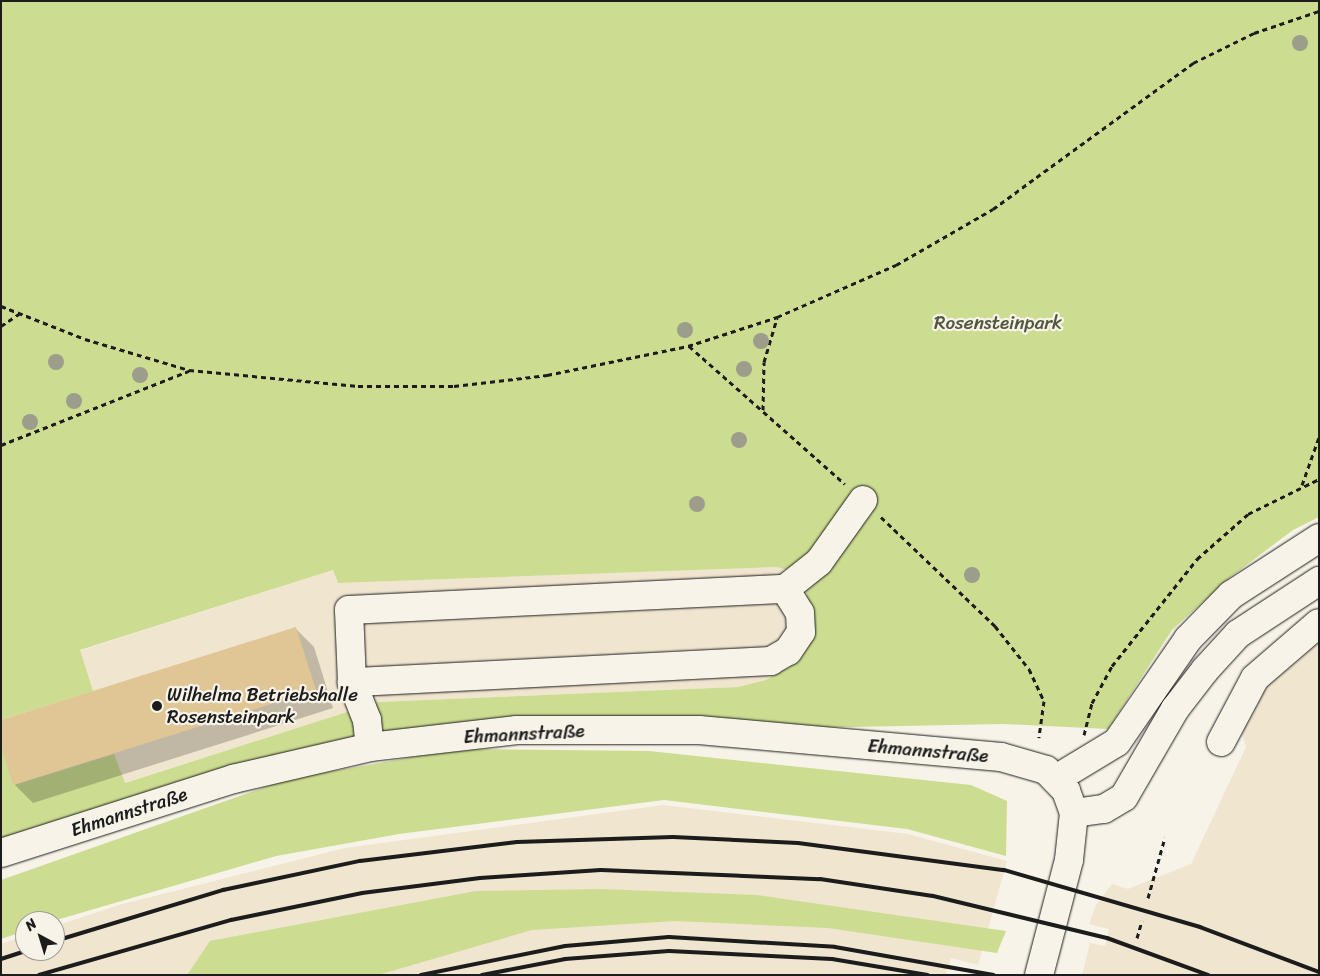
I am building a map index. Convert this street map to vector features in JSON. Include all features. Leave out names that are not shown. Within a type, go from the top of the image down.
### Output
[{"type":"street","points":[[370,747],[367,720],[352,682],[349,610],[785,589],[825,556],[863,500]]},
{"type":"street","points":[[1039,975],[1069,860],[1074,813],[1056,779],[1117,742],[1188,639],[1231,594],[1319,538]]},
{"type":"street","points":[[1074,813],[1104,809],[1124,797],[1175,709],[1205,670],[1238,634],[1319,581]]},
{"type":"street","points":[[352,682],[771,661],[788,651],[801,632],[800,613],[785,589]]},
{"type":"street","points":[[1221,742],[1254,678],[1319,623]]},
{"type":"street","name":"Ehmannstraße","points":[[1,853],[233,779],[370,747],[517,730],[699,730],[1001,757],[1032,764],[1056,779]]},
{"type":"path","points":[[1,306],[84,339],[189,370],[358,386],[454,386],[547,376],[688,346],[777,317],[896,265],[993,209],[1146,93],[1193,63],[1254,33],[1319,11]]},
{"type":"path","points":[[1,326],[19,313]]},
{"type":"path","points":[[763,410],[764,362],[777,317]]},
{"type":"path","points":[[688,346],[763,410],[863,500],[995,626],[1029,669],[1044,701],[1039,738]]},
{"type":"path","points":[[1,445],[189,370]]},
{"type":"path","points":[[1302,486],[1319,437]]},
{"type":"path","points":[[1084,741],[1084,727],[1104,678],[1180,577],[1230,528],[1319,478]]},
{"type":"path","points":[[1148,898],[1164,837]]},
{"type":"path","points":[[1137,938],[1142,921]]},
{"type":"shaded area","points":[[776,567],[793,571],[805,587],[810,608],[799,657],[766,680],[738,687],[378,702],[124,783],[114,754],[13,785],[1,746],[79,651],[333,570],[338,583]]},
{"type":"shaded area","points":[[1319,633],[1319,975],[1082,975],[1090,943],[1105,946],[1109,929],[1089,924],[1096,905],[1112,884],[1128,889],[1191,864],[1246,747],[1242,734],[1250,701]]},
{"type":"shaded area","points":[[663,805],[908,834],[1007,861],[978,965],[951,958],[946,975],[1,975],[1,944],[15,939],[15,961],[65,961],[65,923],[119,905],[345,848]]},
{"type":"green space","name":"Rosensteinpark","points":[[1,1],[1319,1],[1319,517],[1293,530],[1228,579],[1172,630],[1108,729],[1003,724],[699,730],[370,747],[1,853],[1,746],[14,785],[114,754],[125,783],[378,702],[738,687],[766,680],[799,657],[810,608],[805,587],[793,571],[776,567],[338,583],[333,570],[80,650],[93,691],[1,720]]},
{"type":"green space","points":[[459,749],[649,751],[971,785],[1007,801],[1006,856],[907,829],[664,800],[399,834],[276,856],[65,918],[65,911],[15,911],[15,934],[1,939],[1,880],[288,779]]},
{"type":"green space","points":[[600,889],[757,895],[1006,931],[997,953],[828,928],[675,921],[532,930],[378,975],[187,975],[210,941],[476,891]]},
{"type":"building","name":"Wilhelma Betriebshalle Rosensteinpark","points":[[296,627],[316,690],[13,785],[1,746],[1,720]]},
{"type":"railway","points":[[65,938],[223,890],[360,861],[517,842],[673,837],[798,843],[1004,870],[1200,927],[1319,972]]},
{"type":"railway","points":[[39,975],[231,920],[362,893],[480,878],[601,870],[820,879],[933,896],[1107,938],[1208,975]]},
{"type":"railway","points":[[421,975],[565,946],[669,937],[835,947],[994,975]]},
{"type":"railway","points":[[482,975],[565,959],[669,951],[832,959],[928,975]]},
{"type":"railway","points":[[1,959],[15,954]]},
{"type":"place","name":"Wilhelma Betriebshalle Rosensteinpark","points":[[157,706]]}]
